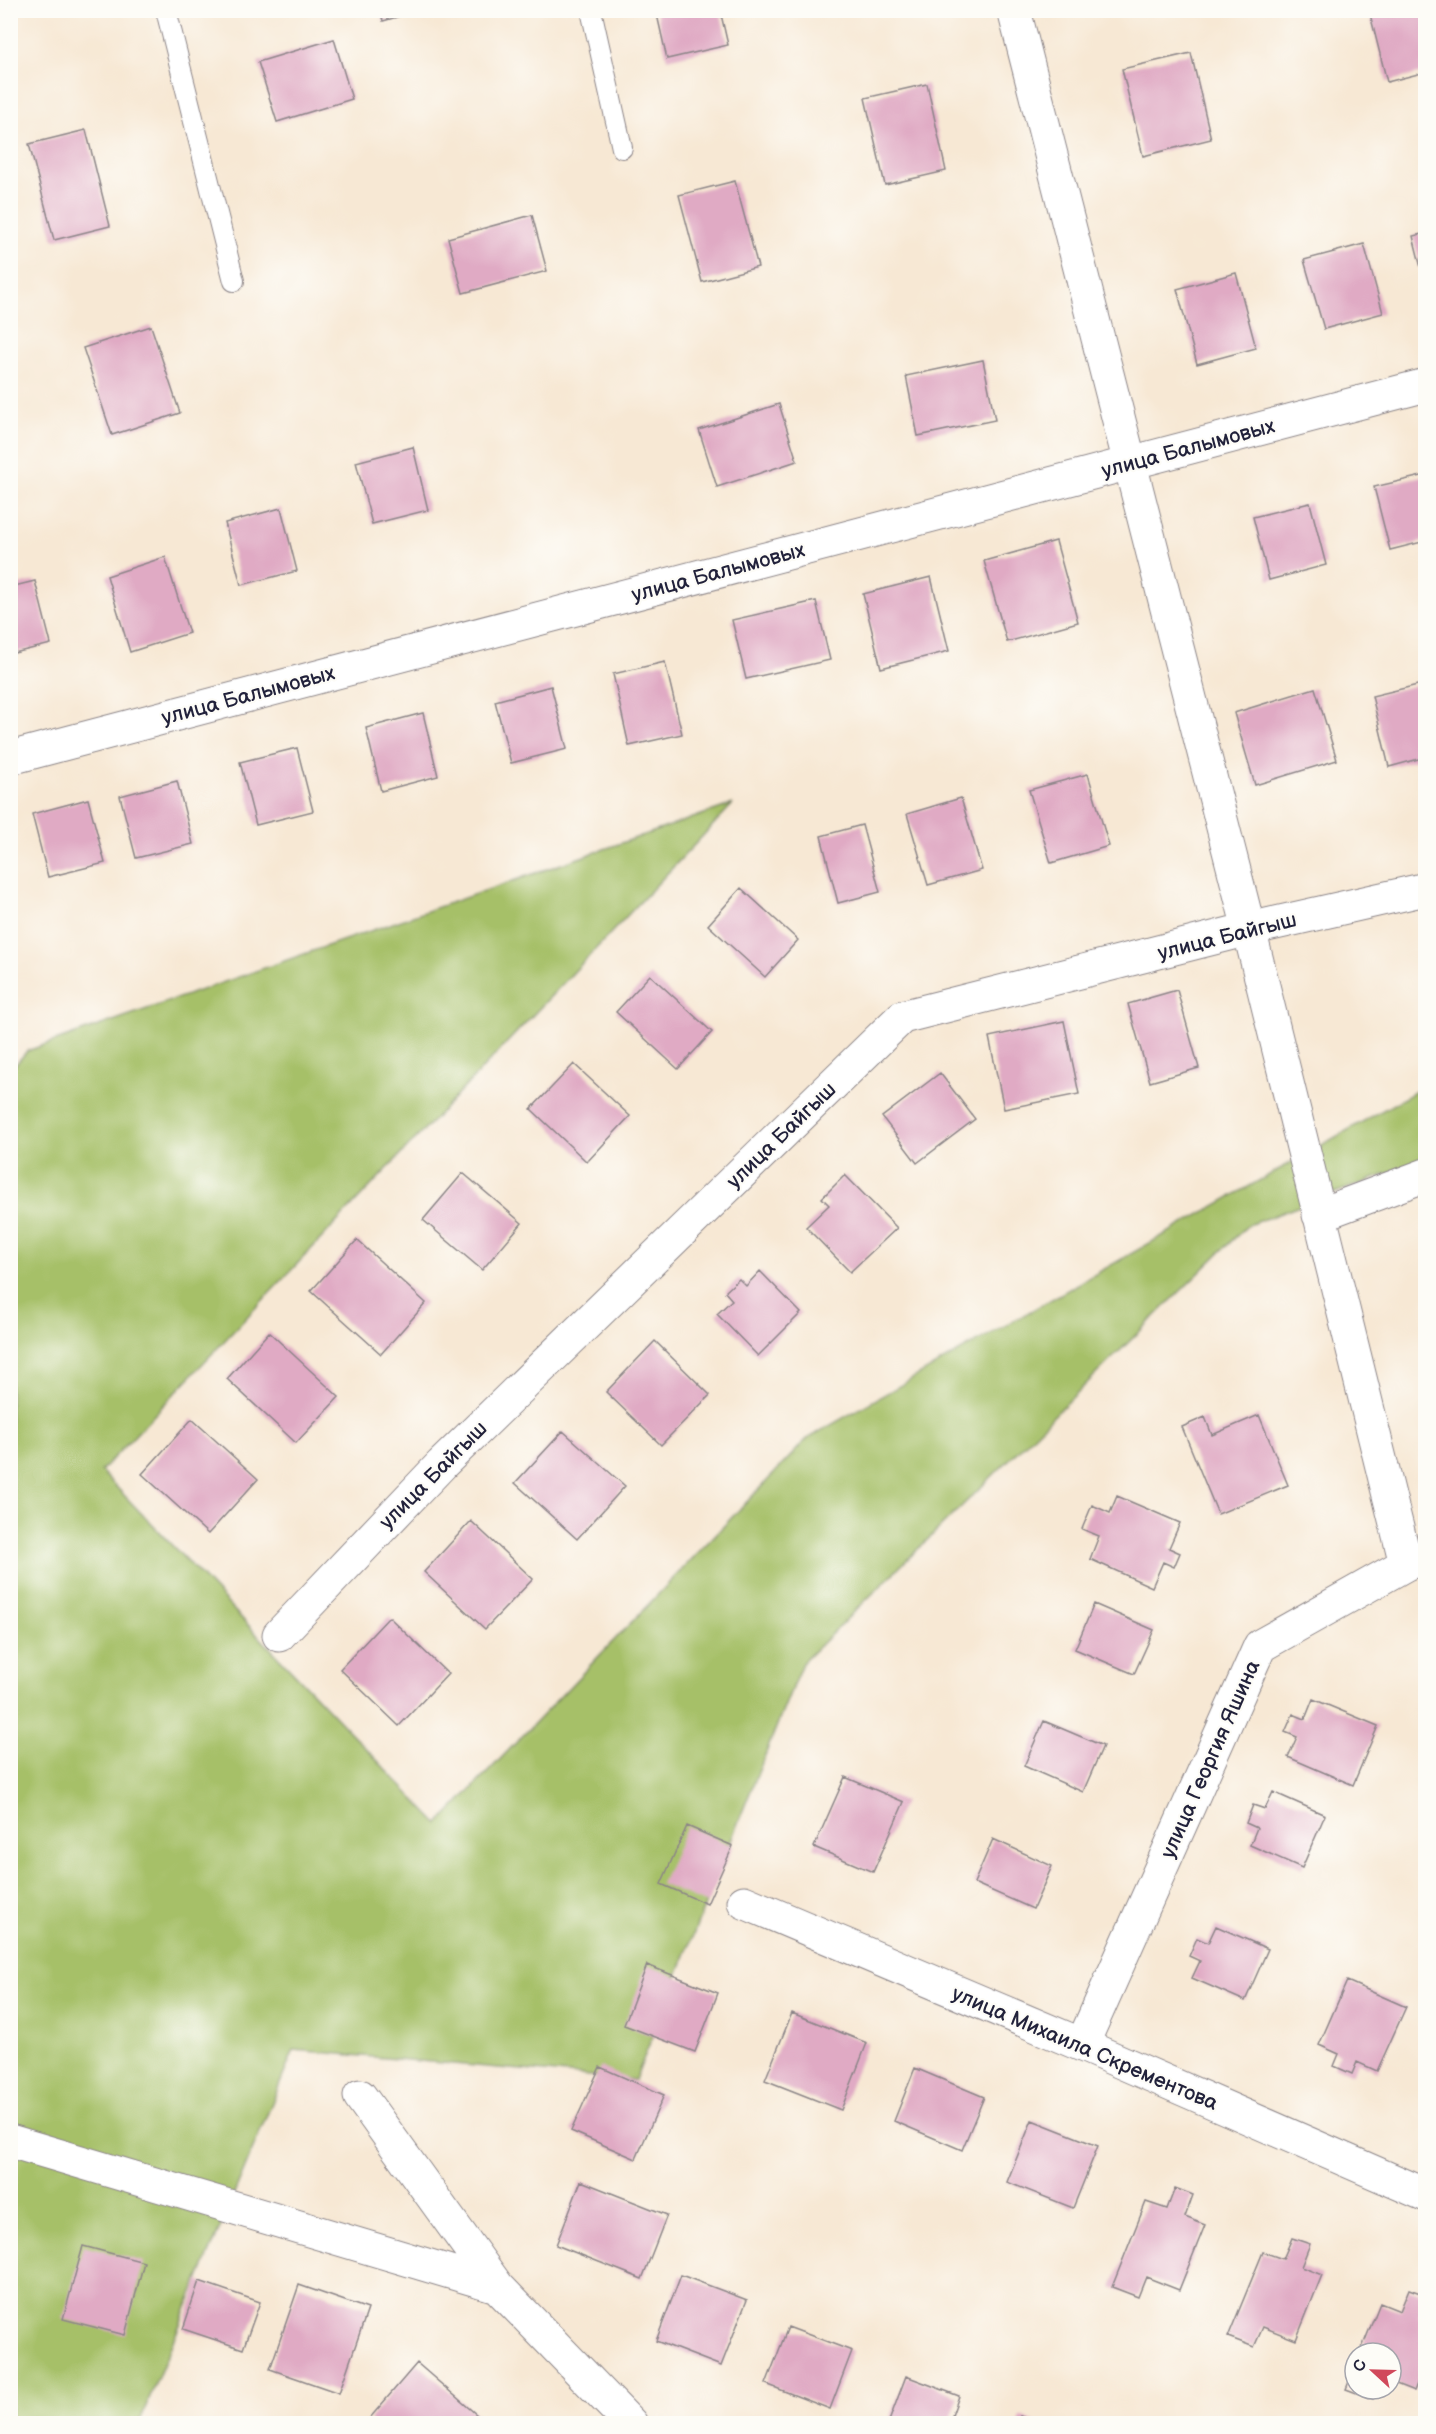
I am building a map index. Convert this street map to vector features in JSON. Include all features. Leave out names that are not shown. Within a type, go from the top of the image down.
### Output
[{"type":"street","points":[[1014,10],[1319,1215],[1419,1566]]},
{"type":"street","name":"улица Балымовых","points":[[10,758],[1425,385]]},
{"type":"street","name":"улица Байгыш","points":[[279,1635],[442,1464],[902,1017],[1248,930],[1425,889]]},
{"type":"street","points":[[1319,1215],[1425,1175]]},
{"type":"street","name":"улица Георгия Яшина","points":[[1083,2045],[1260,1646],[1419,1566]]},
{"type":"street","name":"улица Михаила Скрементова","points":[[744,1902],[1083,2045],[1425,2195]]},
{"type":"street","points":[[360,2096],[497,2286],[631,2424]]},
{"type":"street","points":[[10,2141],[497,2286]]},
{"type":"lane","points":[[166,10],[234,281]]},
{"type":"lane","points":[[591,10],[622,148]]},
{"type":"green space","points":[[733,804],[101,1471],[438,1824],[808,1438],[1425,1086],[1425,1160],[1248,1225],[802,1663],[635,2080],[294,2050],[139,2423],[11,2424],[10,1071],[27,1051]]},
{"type":"building","points":[[10,10],[13,10],[16,24],[10,25]]},
{"type":"building","points":[[380,10],[418,10],[418,11],[383,21]]},
{"type":"building","points":[[656,10],[720,10],[728,45],[667,59]]},
{"type":"building","points":[[1369,10],[1426,10],[1426,72],[1387,82]]},
{"type":"building","points":[[334,39],[352,99],[277,122],[258,62]]},
{"type":"building","points":[[1191,53],[1211,139],[1143,156],[1122,69]]},
{"type":"building","points":[[927,84],[946,171],[885,185],[865,98]]},
{"type":"building","points":[[86,130],[110,226],[54,240],[29,144]]},
{"type":"building","points":[[735,181],[758,267],[702,282],[679,195]]},
{"type":"building","points":[[532,215],[547,271],[463,293],[448,238]]},
{"type":"building","points":[[1426,233],[1426,284],[1425,284],[1413,236]]},
{"type":"building","points":[[1364,244],[1383,313],[1324,329],[1304,260]]},
{"type":"building","points":[[1236,273],[1256,348],[1197,364],[1177,289]]},
{"type":"building","points":[[151,326],[180,413],[112,435],[83,348]]},
{"type":"building","points":[[983,360],[995,420],[918,436],[906,376]]},
{"type":"building","points":[[779,404],[797,461],[717,487],[699,430]]},
{"type":"building","points":[[413,447],[428,510],[372,524],[356,462]]},
{"type":"building","points":[[1426,475],[1426,541],[1390,550],[1374,487]]},
{"type":"building","points":[[1310,503],[1326,565],[1269,580],[1253,517]]},
{"type":"building","points":[[281,508],[297,571],[241,585],[225,523]]},
{"type":"building","points":[[1056,541],[1078,622],[1007,642],[984,561]]},
{"type":"building","points":[[165,557],[189,633],[130,652],[107,576]]},
{"type":"building","points":[[931,577],[949,651],[881,668],[863,594]]},
{"type":"building","points":[[35,581],[51,644],[10,654],[10,587]]},
{"type":"building","points":[[816,601],[830,660],[746,679],[732,620]]},
{"type":"building","points":[[665,662],[682,734],[629,746],[613,674]]},
{"type":"building","points":[[1426,683],[1426,757],[1389,767],[1372,696]]},
{"type":"building","points":[[551,686],[567,749],[511,763],[495,701]]},
{"type":"building","points":[[1315,688],[1337,760],[1255,785],[1234,713]]},
{"type":"building","points":[[423,713],[438,776],[381,791],[366,728]]},
{"type":"building","points":[[297,748],[313,811],[256,825],[240,762]]},
{"type":"building","points":[[1088,774],[1109,846],[1051,863],[1029,790]]},
{"type":"building","points":[[177,781],[193,844],[136,858],[120,796]]},
{"type":"building","points":[[961,798],[982,870],[928,885],[907,814]]},
{"type":"building","points":[[88,799],[105,863],[48,877],[32,814]]},
{"type":"building","points":[[862,825],[880,892],[838,903],[821,836]]},
{"type":"building","points":[[741,888],[798,940],[765,977],[708,925]]},
{"type":"building","points":[[650,975],[712,1032],[678,1069],[616,1012]]},
{"type":"building","points":[[1177,990],[1199,1068],[1150,1082],[1128,1004]]},
{"type":"building","points":[[1064,1021],[1079,1094],[1004,1109],[989,1037]]},
{"type":"building","points":[[574,1064],[630,1116],[587,1162],[531,1109]]},
{"type":"building","points":[[940,1073],[975,1119],[917,1163],[882,1117]]},
{"type":"building","points":[[463,1173],[522,1223],[482,1270],[423,1220]]},
{"type":"building","points":[[845,1175],[897,1228],[850,1272],[806,1227],[829,1205],[822,1198]]},
{"type":"building","points":[[357,1240],[426,1303],[381,1354],[311,1291]]},
{"type":"building","points":[[760,1271],[801,1313],[758,1356],[717,1314],[732,1300],[725,1292],[739,1279],[746,1286]]},
{"type":"building","points":[[269,1332],[339,1397],[296,1443],[227,1379]]},
{"type":"building","points":[[655,1341],[710,1395],[661,1445],[606,1392]]},
{"type":"building","points":[[1259,1415],[1288,1485],[1218,1514],[1182,1427],[1205,1417],[1212,1435]]},
{"type":"building","points":[[192,1419],[258,1479],[208,1534],[142,1474]]},
{"type":"building","points":[[563,1431],[625,1486],[577,1539],[515,1483]]},
{"type":"building","points":[[1117,1496],[1180,1523],[1169,1548],[1180,1553],[1174,1567],[1163,1562],[1152,1587],[1090,1559],[1099,1536],[1082,1529],[1092,1505],[1110,1513]]},
{"type":"building","points":[[471,1521],[533,1579],[485,1629],[424,1572]]},
{"type":"building","points":[[1094,1604],[1154,1630],[1134,1674],[1075,1649]]},
{"type":"building","points":[[389,1617],[448,1674],[399,1726],[340,1669]]},
{"type":"building","points":[[1313,1699],[1378,1726],[1353,1785],[1288,1757],[1297,1737],[1285,1732],[1293,1714],[1305,1719]]},
{"type":"building","points":[[1044,1721],[1103,1746],[1083,1792],[1024,1766]]},
{"type":"building","points":[[845,1777],[904,1802],[873,1872],[814,1847]]},
{"type":"building","points":[[1273,1792],[1325,1815],[1302,1868],[1250,1845],[1257,1828],[1246,1823],[1253,1805],[1265,1809]]},
{"type":"building","points":[[687,1826],[733,1846],[707,1904],[661,1884]]},
{"type":"building","points":[[993,1839],[1052,1866],[1033,1909],[974,1883]]},
{"type":"building","points":[[1216,1926],[1268,1949],[1245,2001],[1192,1978],[1200,1961],[1189,1956],[1197,1938],[1208,1943]]},
{"type":"building","points":[[647,1965],[718,1993],[695,2052],[624,2025]]},
{"type":"building","points":[[1347,1981],[1406,2007],[1377,2071],[1357,2062],[1352,2074],[1334,2066],[1339,2054],[1319,2045]]},
{"type":"building","points":[[792,2013],[867,2043],[841,2110],[765,2080]]},
{"type":"building","points":[[600,2067],[664,2095],[636,2159],[571,2131]]},
{"type":"building","points":[[915,2068],[984,2097],[962,2150],[894,2121]]},
{"type":"building","points":[[1032,2120],[1098,2146],[1073,2208],[1007,2182]]},
{"type":"building","points":[[581,2181],[667,2215],[642,2279],[556,2245]]},
{"type":"building","points":[[1175,2188],[1193,2195],[1185,2217],[1205,2225],[1179,2290],[1146,2277],[1138,2297],[1112,2287],[1146,2202],[1167,2209]]},
{"type":"building","points":[[1292,2238],[1310,2244],[1301,2267],[1322,2275],[1296,2340],[1263,2327],[1254,2347],[1228,2337],[1263,2252],[1283,2259]]},
{"type":"building","points":[[83,2246],[144,2262],[125,2335],[63,2319]]},
{"type":"building","points":[[681,2275],[747,2300],[721,2366],[656,2341]]},
{"type":"building","points":[[199,2281],[260,2302],[243,2349],[183,2329]]},
{"type":"building","points":[[299,2285],[368,2309],[339,2393],[270,2369]]},
{"type":"building","points":[[1409,2289],[1426,2295],[1419,2318],[1426,2321],[1426,2362],[1414,2391],[1403,2387],[1403,2341],[1365,2341],[1380,2303],[1400,2311]]},
{"type":"building","points":[[788,2327],[852,2351],[830,2409],[766,2384]]},
{"type":"building","points":[[417,2363],[485,2422],[484,2424],[373,2424],[369,2419]]},
{"type":"building","points":[[906,2376],[959,2396],[949,2424],[888,2424]]},
{"type":"building","points":[[1020,2416],[1038,2423],[1038,2424],[1018,2424]]}]
